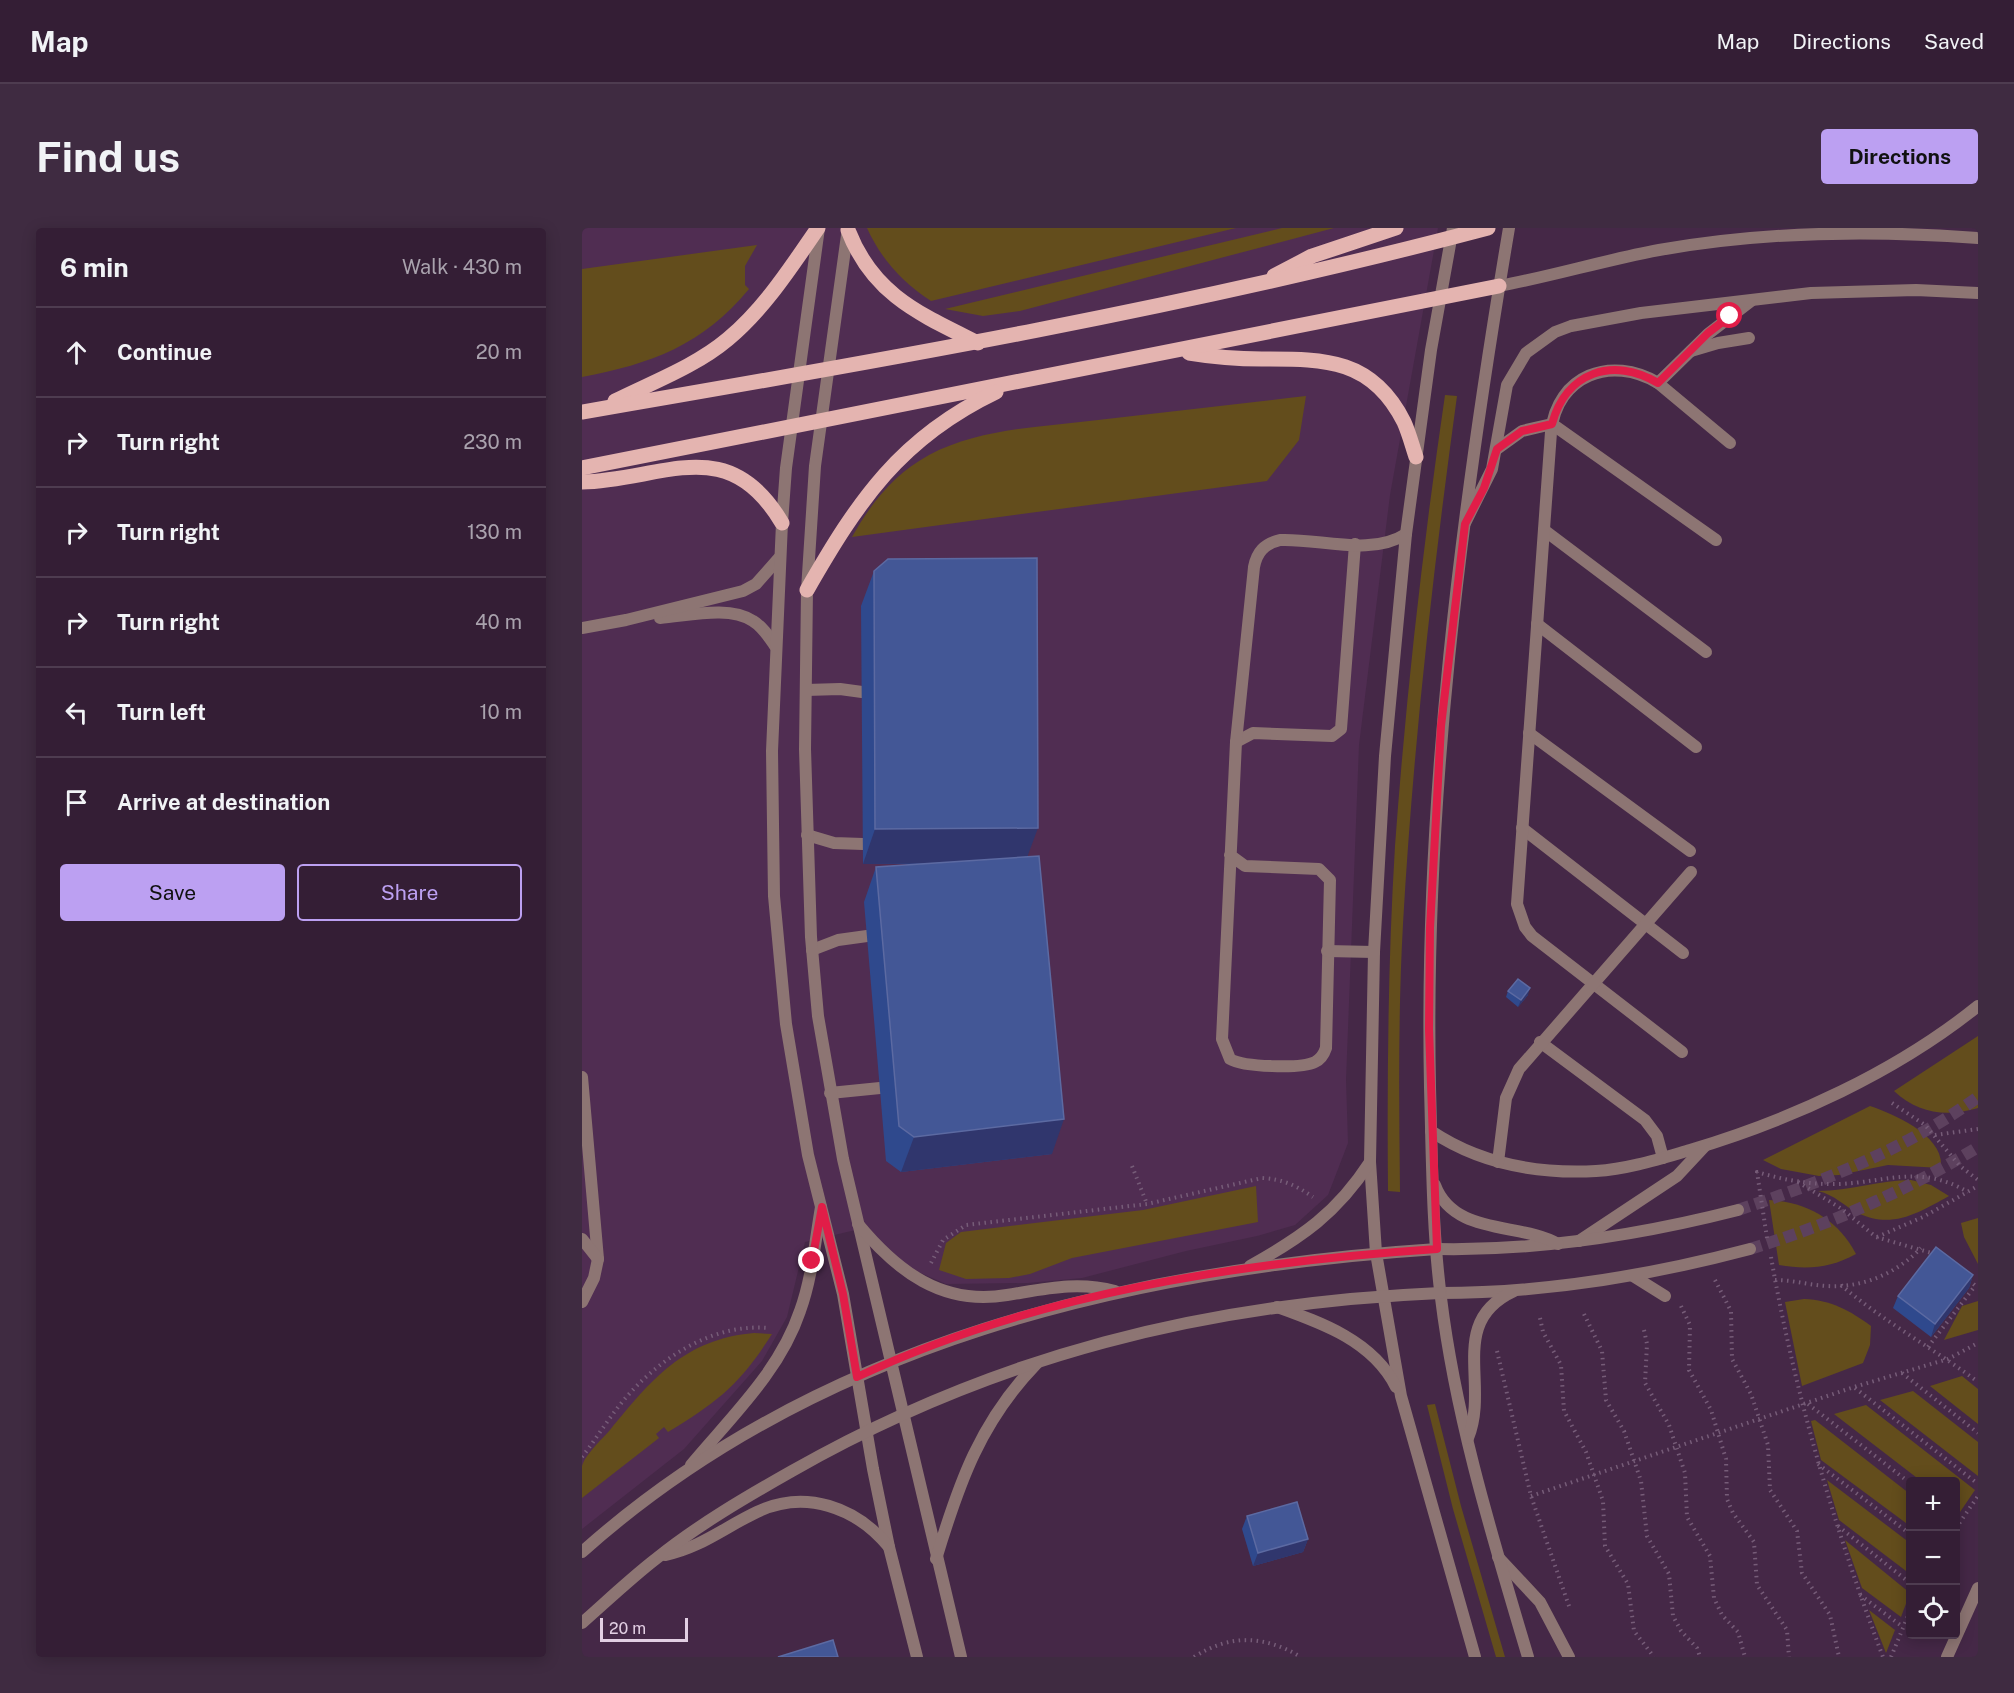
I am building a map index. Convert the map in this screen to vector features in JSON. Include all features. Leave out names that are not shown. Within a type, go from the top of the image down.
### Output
[{"type":"main road","points":[[589,411],[680,369],[727,340],[759,309],[819,228]]},
{"type":"main road","points":[[1262,283],[1311,256],[1396,228]]},
{"type":"main road","points":[[589,411],[745,383],[800,376],[978,343],[1262,283],[1452,233],[1488,228]]},
{"type":"main road","points":[[848,229],[870,271],[892,295],[915,311],[978,343]]},
{"type":"main road","points":[[582,468],[1499,286]]},
{"type":"main road","points":[[1177,351],[1235,359],[1310,358],[1344,366],[1359,373],[1385,395],[1404,423],[1416,457]]},
{"type":"main road","points":[[807,590],[859,503],[903,455],[954,414],[1012,384]]},
{"type":"main road","points":[[582,482],[685,466],[710,467],[734,476],[750,486],[766,500],[782,524]]},
{"type":"street","points":[[819,228],[792,428],[779,558],[772,823],[778,960],[795,1090],[808,1155],[843,1294],[866,1431],[889,1547],[917,1657]]},
{"type":"street","points":[[1509,228],[1465,524],[1441,726],[1434,827],[1429,1029],[1431,1131],[1440,1293],[1467,1440],[1498,1557],[1528,1657]]},
{"type":"street","points":[[848,229],[820,422],[807,590],[807,836],[812,950],[830,1093],[890,1362],[961,1657]]},
{"type":"street","points":[[1499,286],[1650,252],[1727,240],[1860,232],[1978,238]]},
{"type":"street","points":[[1452,233],[1439,298],[1406,534],[1385,756],[1374,952],[1370,1162],[1376,1253],[1401,1396],[1475,1657]]},
{"type":"street","points":[[1465,524],[1484,488],[1497,449],[1507,385],[1526,353],[1548,336],[1571,326],[1599,320],[1693,305],[1877,290],[1978,292]]},
{"type":"street","points":[[1658,383],[1687,353],[1752,300]]},
{"type":"street","points":[[1687,353],[1718,343],[1749,338]]},
{"type":"street","points":[[1682,1052],[1532,936],[1520,916],[1517,893],[1552,424],[1555,411],[1570,388],[1592,374],[1605,370],[1626,370],[1645,375],[1658,383],[1730,443]]},
{"type":"street","points":[[1497,449],[1522,431],[1552,424],[1716,540]]},
{"type":"street","points":[[1544,530],[1706,652]]},
{"type":"street","points":[[1230,855],[1245,867],[1312,868],[1324,871],[1331,886],[1327,951],[1327,1041],[1324,1055],[1319,1060],[1305,1065],[1243,1065],[1230,1059],[1222,1039],[1230,855],[1236,742],[1256,557],[1270,542],[1280,540],[1383,544],[1406,534]]},
{"type":"street","points":[[1236,742],[1253,733],[1332,736],[1341,729],[1354,544]]},
{"type":"street","points":[[582,628],[626,620],[743,591],[756,585],[779,558]]},
{"type":"street","points":[[626,620],[726,613],[740,615],[753,620],[775,645]]},
{"type":"street","points":[[1537,624],[1696,747]]},
{"type":"street","points":[[806,690],[840,689],[862,692]]},
{"type":"street","points":[[1529,733],[1690,851]]},
{"type":"street","points":[[1522,828],[1683,953]]},
{"type":"street","points":[[807,836],[834,843],[863,844]]},
{"type":"street","points":[[1498,1162],[1506,1098],[1519,1069],[1540,1042],[1691,872]]},
{"type":"street","points":[[812,950],[838,940],[867,936]]},
{"type":"street","points":[[1327,951],[1374,952]]},
{"type":"street","points":[[1431,1131],[1462,1149],[1498,1162],[1531,1169],[1597,1171],[1663,1158],[1706,1146],[1790,1114],[1860,1080],[1923,1045],[1978,1006]]},
{"type":"street","points":[[1540,1042],[1645,1120],[1657,1136],[1663,1158]]},
{"type":"street","points":[[582,1077],[598,1259],[594,1278],[582,1302]]},
{"type":"street","points":[[830,1093],[880,1088]]},
{"type":"street","points":[[1579,1242],[1677,1176],[1706,1146]]},
{"type":"street","points":[[1242,1270],[1294,1242],[1314,1227],[1346,1195],[1370,1162]]},
{"type":"street","points":[[1433,1179],[1438,1193],[1463,1216],[1489,1226],[1537,1234],[1558,1244]]},
{"type":"street","points":[[683,1475],[760,1382],[791,1335],[808,1287],[822,1207]]},
{"type":"street","points":[[582,1552],[683,1475],[746,1434],[890,1362],[995,1324],[1116,1292],[1242,1270],[1376,1253],[1579,1242],[1683,1224],[1738,1210]]},
{"type":"street","points":[[858,1224],[899,1268],[924,1282],[955,1293],[989,1297],[1061,1285],[1099,1287],[1116,1292]]},
{"type":"street","points":[[582,1239],[598,1259]]},
{"type":"street","points":[[582,1623],[658,1557],[762,1488],[866,1431],[1038,1361],[1126,1335],[1273,1306],[1382,1295],[1514,1291],[1633,1276],[1750,1249]]},
{"type":"street","points":[[1633,1276],[1671,1298]]},
{"type":"street","points":[[1467,1440],[1477,1401],[1473,1347],[1478,1325],[1492,1303],[1514,1291]]},
{"type":"street","points":[[1273,1306],[1314,1320],[1350,1339],[1380,1364],[1392,1379],[1401,1396]]},
{"type":"street","points":[[936,1559],[960,1481],[983,1432],[1011,1391],[1038,1361]]},
{"type":"street","points":[[658,1557],[693,1547],[758,1511],[790,1502],[823,1504],[853,1515],[873,1529],[889,1547]]},
{"type":"street","points":[[1498,1557],[1540,1602],[1569,1657]]},
{"type":"street","points":[[1947,1657],[1978,1588]]},
{"type":"path","points":[[1892,1103],[1915,1116],[1960,1166],[1978,1180]]},
{"type":"path","points":[[1934,1135],[1978,1129]]},
{"type":"path","points":[[1132,1166],[1147,1204]]},
{"type":"path","points":[[1883,1657],[1859,1595],[1818,1464],[1775,1280],[1757,1172],[1797,1182],[1840,1184],[1910,1174],[1940,1179],[1968,1192]]},
{"type":"path","points":[[928,1271],[943,1240],[966,1225],[1147,1204],[1262,1178],[1294,1184],[1316,1199]]},
{"type":"path","points":[[1797,1182],[1842,1209],[1876,1237],[1887,1242],[1921,1248],[1943,1258]]},
{"type":"path","points":[[1876,1237],[1923,1217],[1978,1186]]},
{"type":"path","points":[[1775,1280],[1841,1285],[1868,1280],[1892,1272],[1921,1248]]},
{"type":"path","points":[[1928,1347],[1977,1287],[1966,1277]]},
{"type":"path","points":[[1715,1280],[1731,1311],[1732,1359],[1751,1394],[1767,1445],[1770,1490],[1797,1531],[1802,1573],[1830,1615],[1839,1657]]},
{"type":"path","points":[[1841,1285],[1883,1319],[1948,1359],[1978,1382]]},
{"type":"path","points":[[1671,1298],[1685,1311],[1690,1325],[1689,1370],[1711,1410],[1718,1433],[1727,1464],[1727,1499],[1732,1513],[1754,1542],[1757,1584],[1787,1630],[1789,1657]]},
{"type":"path","points":[[1584,1314],[1602,1351],[1606,1400],[1624,1431],[1642,1487],[1643,1517],[1647,1536],[1669,1574],[1673,1616],[1697,1648],[1700,1657]]},
{"type":"path","points":[[1539,1318],[1543,1332],[1561,1365],[1564,1411],[1582,1445],[1603,1501],[1605,1546],[1628,1584],[1634,1631],[1654,1657]]},
{"type":"path","points":[[582,1457],[638,1384],[679,1352],[728,1331],[751,1327],[769,1328]]},
{"type":"path","points":[[1644,1330],[1647,1344],[1645,1383],[1665,1418],[1676,1448],[1686,1481],[1687,1517],[1710,1556],[1714,1598],[1722,1615],[1738,1632],[1745,1657]]},
{"type":"path","points":[[1495,1342],[1531,1496],[1571,1613]]},
{"type":"path","points":[[1531,1496],[1854,1387],[1948,1359],[1978,1343]]},
{"type":"path","points":[[1902,1373],[1978,1433]]},
{"type":"path","points":[[1854,1387],[1978,1484]]},
{"type":"path","points":[[1805,1405],[1906,1480]]},
{"type":"path","points":[[1818,1464],[1907,1531]]},
{"type":"path","points":[[1960,1518],[1978,1496]]},
{"type":"path","points":[[1836,1525],[1906,1579]]},
{"type":"path","points":[[1859,1595],[1903,1627]]},
{"type":"path","points":[[1891,1657],[1906,1621]]},
{"type":"path","points":[[1194,1657],[1215,1645],[1239,1639],[1260,1640],[1282,1646],[1301,1657]]},
{"type":"shaded area","points":[[582,228],[1438,228],[1390,495],[1359,745],[1346,1080],[1348,1143],[1328,1195],[1295,1225],[1082,1278],[1028,1283],[946,1284],[900,1264],[868,1227],[805,1242],[787,1317],[762,1361],[684,1449],[582,1529]]},
{"type":"shaded area","points":[[867,228],[1236,228],[931,301],[893,269]]},
{"type":"shaded area","points":[[1282,228],[1334,228],[1020,311],[983,316],[945,309]]},
{"type":"shaded area","points":[[757,245],[745,266],[745,285],[749,289],[713,325],[674,349],[653,358],[631,366],[582,377],[582,269]]},
{"type":"shaded area","points":[[1445,395],[1457,396],[1425,659],[1412,791],[1401,957],[1400,1192],[1388,1191],[1389,1018],[1395,846],[1416,620]]},
{"type":"shaded area","points":[[1306,396],[1299,440],[1267,481],[852,537],[875,501],[894,480],[929,455],[969,439],[1033,427]]},
{"type":"shaded area","points":[[1978,1036],[1978,1108],[1944,1113],[1923,1109],[1903,1099],[1894,1091]]},
{"type":"shaded area","points":[[1870,1106],[1904,1121],[1927,1136],[1940,1156],[1941,1168],[1888,1165],[1839,1175],[1819,1176],[1781,1169],[1763,1160]]},
{"type":"shaded area","points":[[1911,1180],[1931,1185],[1949,1196],[1905,1217],[1882,1220],[1858,1213],[1818,1191],[1842,1189]]},
{"type":"shaded area","points":[[1256,1186],[1258,1222],[1072,1258],[1030,1274],[1009,1278],[966,1279],[939,1270],[946,1243],[961,1232],[1143,1210]]},
{"type":"shaded area","points":[[1769,1200],[1797,1204],[1820,1215],[1831,1222],[1849,1242],[1856,1254],[1819,1267],[1779,1265]]},
{"type":"shaded area","points":[[1978,1218],[1978,1264],[1964,1237],[1961,1223]]},
{"type":"shaded area","points":[[1804,1299],[1823,1301],[1839,1307],[1871,1326],[1870,1345],[1863,1363],[1802,1386],[1785,1302]]},
{"type":"shaded area","points":[[1978,1301],[1978,1330],[1944,1340],[1962,1306]]},
{"type":"shaded area","points":[[754,1333],[772,1334],[749,1366],[727,1390],[701,1411],[668,1432],[664,1427],[656,1434],[659,1438],[582,1498],[582,1466],[587,1457],[655,1379],[688,1353],[729,1337]]},
{"type":"shaded area","points":[[1962,1376],[1978,1389],[1978,1424],[1930,1386]]},
{"type":"shaded area","points":[[1913,1391],[1978,1442],[1978,1476],[1880,1400]]},
{"type":"shaded area","points":[[1435,1404],[1461,1506],[1505,1657],[1496,1657],[1453,1509],[1427,1405]]},
{"type":"shaded area","points":[[1866,1405],[1958,1477],[1916,1477],[1834,1414]]},
{"type":"shaded area","points":[[1815,1420],[1906,1491],[1906,1523],[1821,1460],[1811,1421]]},
{"type":"shaded area","points":[[1960,1478],[1975,1490],[1960,1512]]},
{"type":"shaded area","points":[[1827,1480],[1906,1540],[1906,1571],[1839,1520]]},
{"type":"shaded area","points":[[1845,1540],[1906,1590],[1906,1604],[1901,1617],[1862,1588]]},
{"type":"shaded area","points":[[1869,1610],[1895,1630],[1886,1653]]},
{"type":"building","points":[[1037,558],[1038,828],[875,829],[874,571],[888,559]]},
{"type":"building","points":[[1039,856],[1064,1119],[914,1137],[899,1126],[876,867]]},
{"type":"building","points":[[1518,979],[1530,988],[1521,1000],[1508,991]]},
{"type":"building","points":[[1936,1247],[1973,1275],[1935,1324],[1898,1296]]},
{"type":"building","points":[[1297,1502],[1308,1539],[1258,1553],[1247,1516]]},
{"type":"building","points":[[833,1640],[838,1657],[778,1657]]},
{"type":"tunnel","points":[[1738,1210],[1832,1176],[1893,1148],[1922,1133],[1978,1097]]},
{"type":"tunnel","points":[[1750,1249],[1810,1229],[1867,1205],[1923,1178],[1978,1147]]},
{"type":"route","points":[[812,1261],[822,1207],[852,1337],[857,1377],[936,1344],[995,1324],[1055,1306],[1116,1292],[1242,1270],[1349,1255],[1437,1249],[1431,1131],[1430,928],[1441,726],[1465,524],[1484,488],[1497,449],[1522,431],[1552,424],[1555,411],[1562,399],[1580,380],[1605,370],[1619,369],[1645,375],[1658,383],[1708,333],[1730,316]]}]
